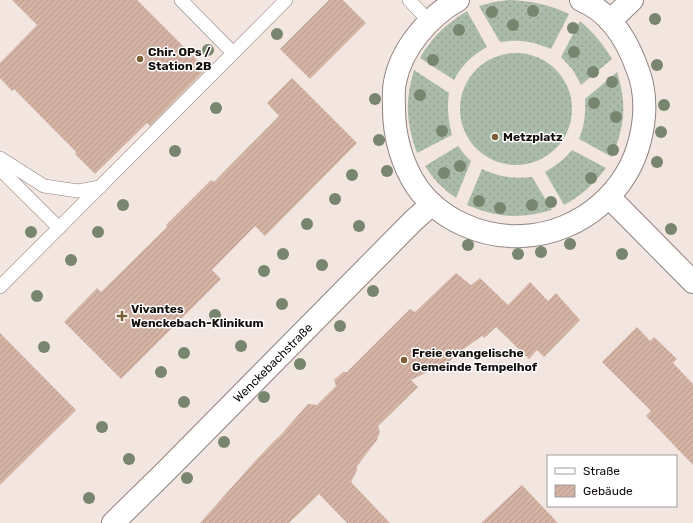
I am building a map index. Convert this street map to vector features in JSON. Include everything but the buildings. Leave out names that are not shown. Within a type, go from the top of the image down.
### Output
[{"type":"street","points":[[458,0],[429,21],[412,42],[403,58],[395,82],[394,93],[394,123],[399,146],[407,172],[418,189],[432,204],[453,219],[476,229],[498,235],[522,236],[546,233],[568,226],[597,208],[619,185],[638,150],[643,125],[644,100],[640,76],[631,52],[622,36],[610,21],[598,10],[581,0]]},
{"type":"street","points":[[610,21],[632,0]]},
{"type":"street","points":[[609,197],[693,282]]},
{"type":"street","name":"Wenckebachstraße","points":[[113,523],[413,221],[432,204]]},
{"type":"lane","points":[[181,0],[233,53]]},
{"type":"lane","points":[[0,287],[286,0]]},
{"type":"lane","points":[[409,0],[429,21]]},
{"type":"lane","points":[[0,158],[44,186],[78,191],[100,187]]},
{"type":"lane","points":[[0,169],[59,228]]},
{"type":"green space","points":[[509,0],[540,4],[569,14],[551,49],[526,41],[500,42],[479,6]]},
{"type":"green space","points":[[467,11],[487,47],[468,61],[454,80],[420,58],[429,44],[440,32],[452,21]]},
{"type":"green space","points":[[580,21],[598,39],[612,59],[581,85],[573,70],[561,57]]},
{"type":"green space","points":[[516,53],[527,54],[537,58],[547,63],[555,70],[562,78],[567,88],[571,98],[571,120],[567,130],[562,140],[555,148],[547,155],[537,160],[527,164],[516,165],[505,164],[495,160],[485,155],[477,148],[470,140],[465,130],[461,120],[460,109],[461,98],[465,88],[470,78],[477,70],[485,63],[495,58],[505,54]]},
{"type":"green space","points":[[414,70],[449,93],[448,114],[452,135],[417,153],[413,142],[408,112],[409,92]]},
{"type":"green space","points":[[617,72],[622,95],[623,115],[620,135],[612,157],[579,139],[584,120],[585,99]]},
{"type":"green space","points":[[458,146],[471,161],[456,198],[439,184],[425,166]]},
{"type":"green space","points":[[572,150],[606,168],[587,189],[564,205],[545,172],[566,157]]},
{"type":"green space","points":[[482,169],[506,177],[532,177],[552,210],[529,215],[509,216],[489,213],[467,205]]},
{"type":"place","name":"Chir. OPs / Station 2B","points":[[140,59]]},
{"type":"place","name":"Metzplatz","points":[[495,137]]},
{"type":"place","name":"Vivantes Wenckebach-Klinikum","points":[[122,316]]},
{"type":"place","name":"Freie evangelische Gemeinde Tempelhof","points":[[404,360]]}]
